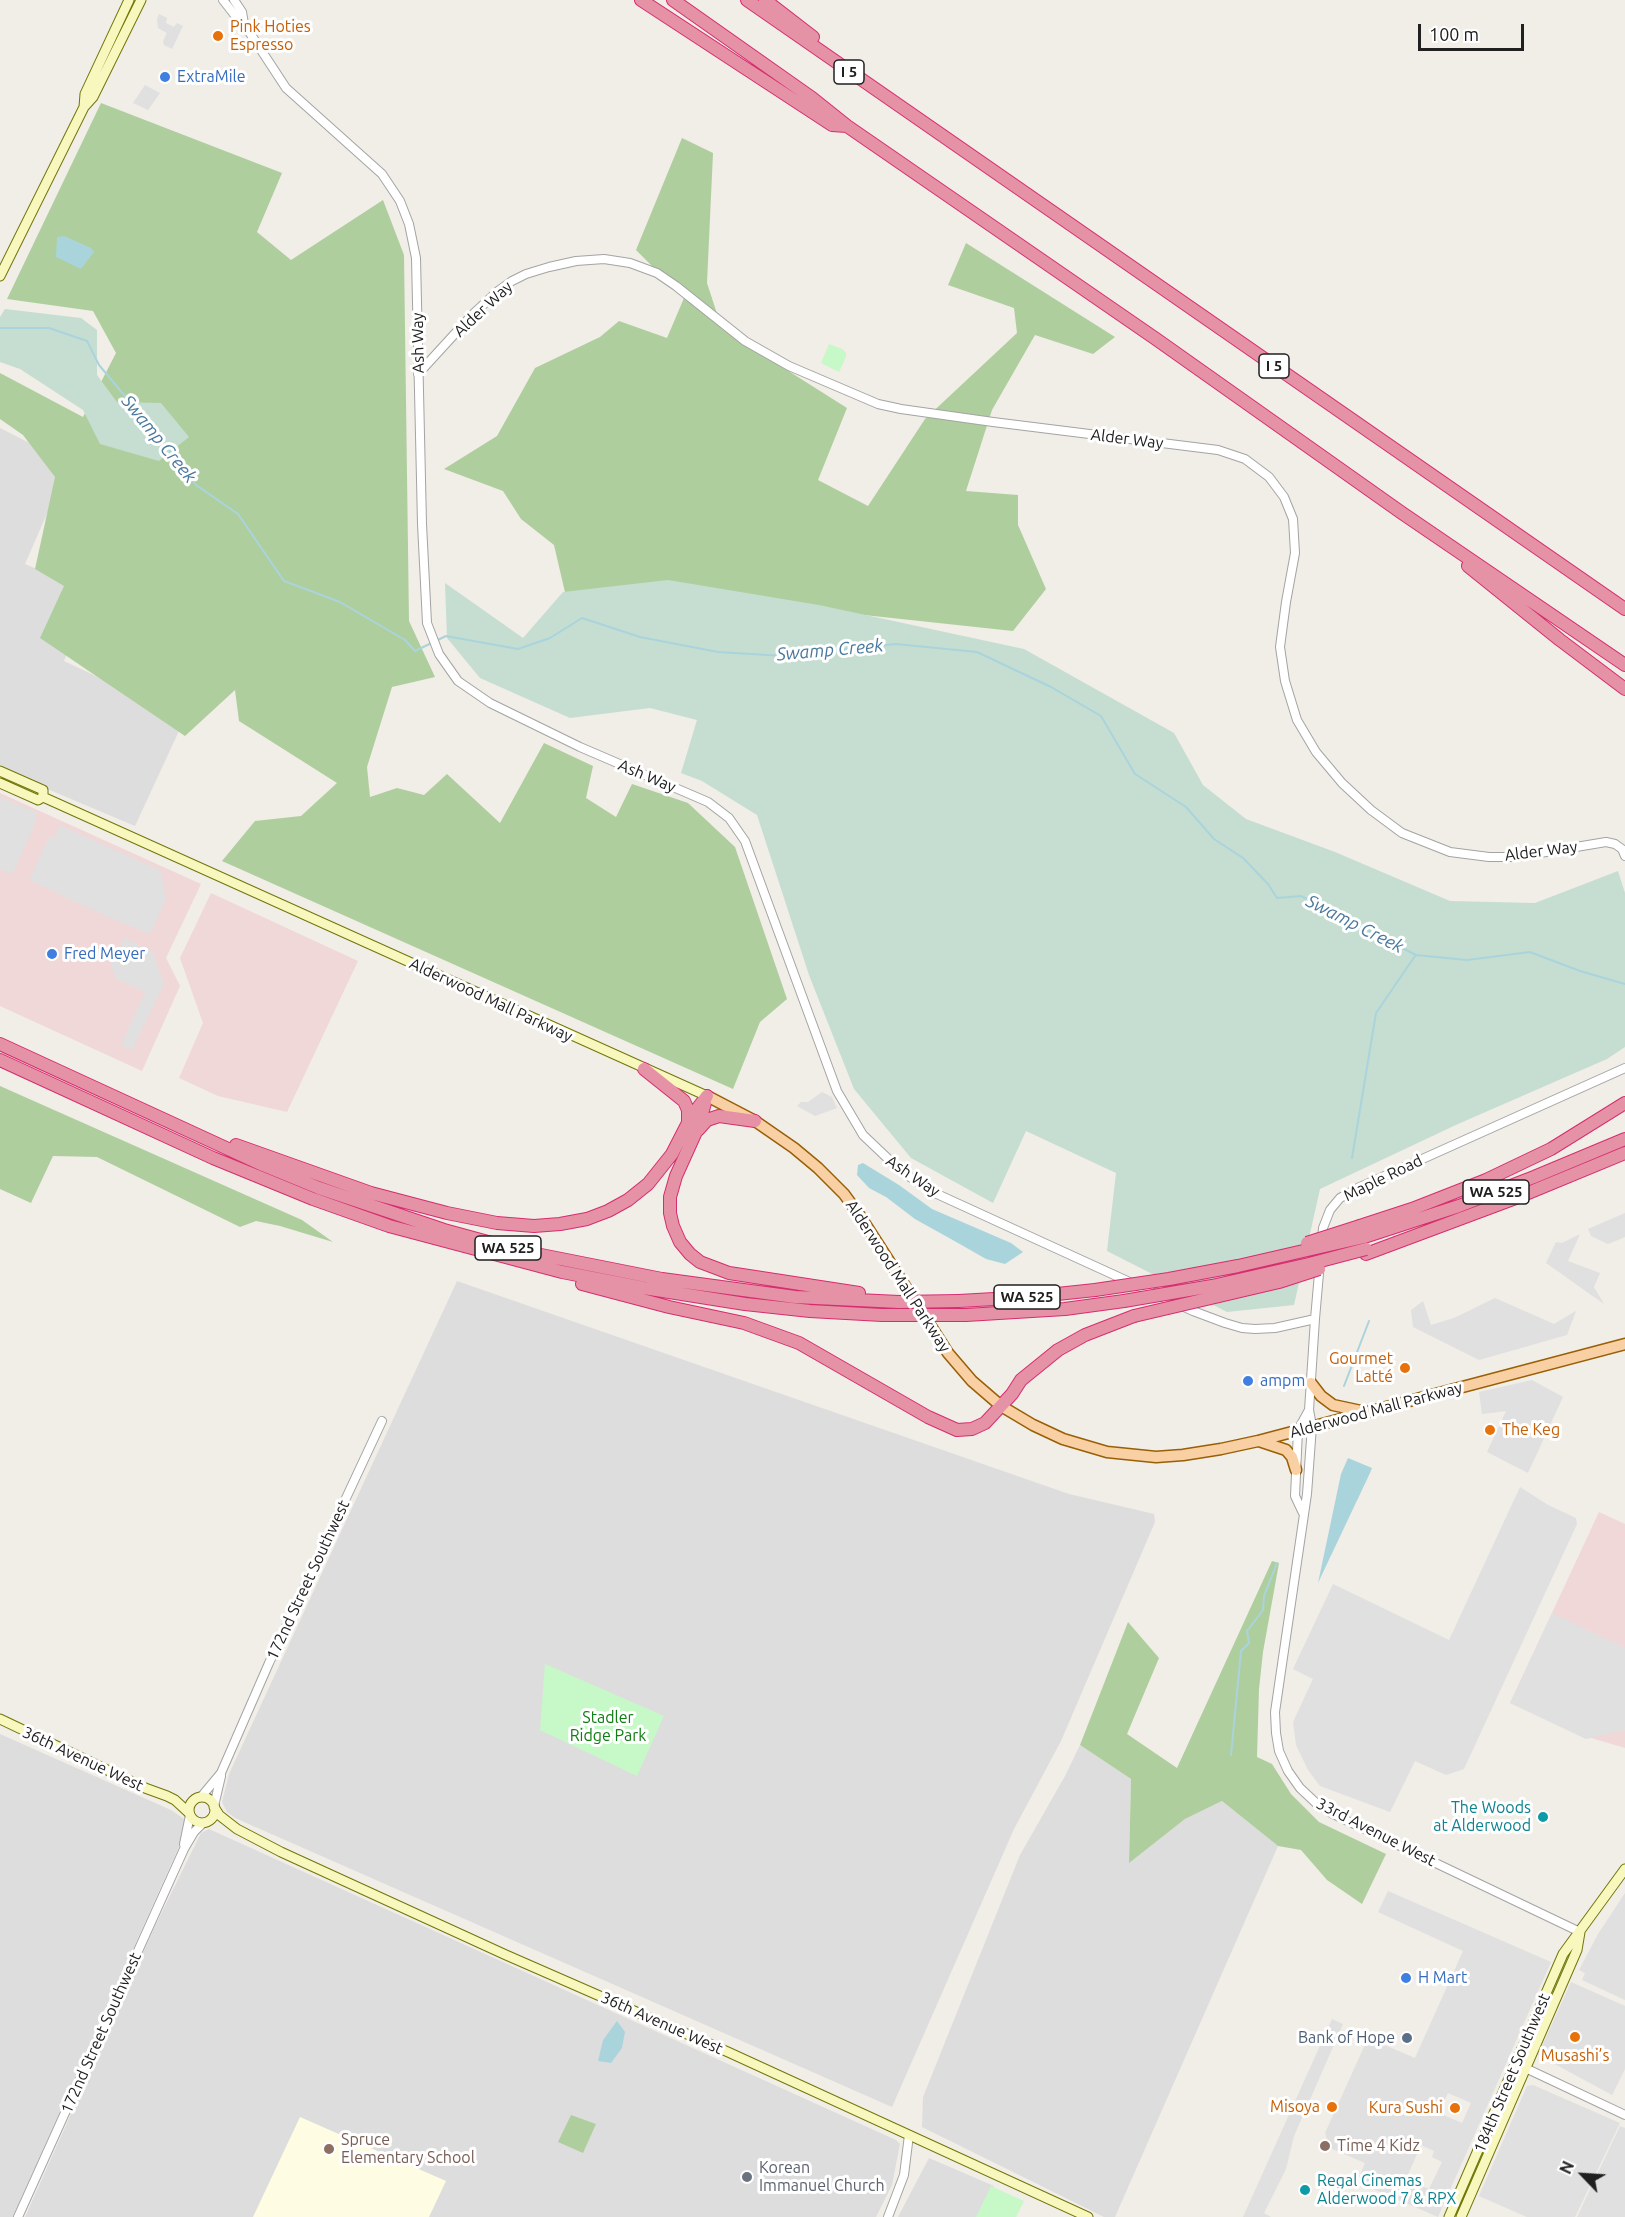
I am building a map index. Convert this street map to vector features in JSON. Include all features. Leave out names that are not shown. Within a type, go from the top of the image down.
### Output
[{"type":"highway","points":[[641,0],[832,125],[847,126]]},
{"type":"highway","name":"I 5","points":[[673,0],[812,98],[847,126],[1156,339],[1402,513],[1625,665]]},
{"type":"highway","points":[[741,0],[776,20]]},
{"type":"highway","name":"I 5","points":[[747,0],[1625,609]]},
{"type":"highway","points":[[765,0],[923,123]]},
{"type":"highway","points":[[1402,513],[1560,640],[1625,689]]},
{"type":"highway","name":"WA 525","points":[[0,1044],[245,1157],[319,1188],[444,1230],[521,1251],[650,1277],[738,1291],[795,1297],[866,1298],[899,1302],[959,1301],[1029,1297],[1169,1279],[1364,1241],[1419,1234],[1625,1153]]},
{"type":"highway","name":"WA 525","points":[[0,1060],[213,1158],[389,1226],[562,1272],[644,1288],[756,1305],[882,1315],[966,1315],[1065,1309],[1212,1286],[1310,1264],[1625,1139]]},
{"type":"highway","points":[[644,1069],[684,1101],[692,1129]]},
{"type":"highway","points":[[707,1096],[692,1129],[670,1197],[670,1213],[680,1242],[700,1262],[729,1273],[866,1298]]},
{"type":"highway","points":[[461,1246],[469,1256],[669,1307],[744,1323],[773,1333],[823,1355],[928,1417],[957,1430],[972,1429],[985,1423],[1021,1380],[1058,1350],[1085,1335],[1134,1316],[1279,1282],[1364,1241],[1412,1209],[1486,1180],[1551,1149],[1625,1103]]},
{"type":"highway","points":[[170,1122],[371,1193],[447,1214],[497,1223],[534,1226],[587,1219],[628,1200],[648,1184],[692,1129],[707,1120],[719,1116],[755,1121]]},
{"type":"highway","points":[[1577,1173],[1599,1170],[1625,1159]]},
{"type":"main road","points":[[84,107],[85,94],[129,0]]},
{"type":"main road","points":[[0,276],[84,107],[93,98],[141,0]]},
{"type":"main road","name":"Alderwood Mall Parkway","points":[[0,771],[43,790],[43,797]]},
{"type":"main road","name":"Alderwood Mall Parkway","points":[[0,783],[38,800],[43,797]]},
{"type":"main road","name":"Alderwood Mall Parkway","points":[[43,797],[707,1096],[755,1121],[818,1168],[843,1194],[860,1216],[948,1353],[972,1382],[1001,1406],[1063,1439],[1107,1452],[1131,1455],[1183,1455],[1258,1441],[1625,1344]]},
{"type":"main road","points":[[1311,1383],[1321,1396],[1333,1405],[1364,1412]]},
{"type":"main road","points":[[1258,1441],[1286,1450],[1292,1457],[1296,1470]]},
{"type":"main road","name":"36th Avenue West","points":[[0,1719],[138,1785],[168,1796],[190,1814]]},
{"type":"main road","name":"36th Avenue West","points":[[168,1796],[198,1798]]},
{"type":"main road","points":[[198,1798],[209,1799],[214,1807],[212,1818],[204,1823],[197,1822],[190,1814],[190,1804],[198,1798]]},
{"type":"main road","name":"36th Avenue West","points":[[214,1807],[219,1815],[237,1829],[432,1921],[728,2052],[1088,2217]]},
{"type":"main road","name":"36th Avenue West","points":[[204,1823],[237,1829]]},
{"type":"main road","name":"184th Street Southwest","points":[[1461,2217],[1483,2167],[1563,1954],[1625,1869]]},
{"type":"main road","name":"184th Street Southwest","points":[[1449,2217],[1521,2066]]},
{"type":"main road","points":[[1455,2217],[1475,2172],[1483,2167]]},
{"type":"street","name":"Ash Way","points":[[223,0],[244,24],[286,88],[373,164],[391,185],[409,224],[416,258],[427,612],[431,638],[435,647],[458,681],[490,703],[580,747],[708,802],[729,818],[745,840],[837,1091],[863,1134],[875,1149],[902,1172],[937,1194],[1193,1311],[1225,1323],[1255,1329],[1275,1328],[1315,1319]]},
{"type":"street","name":"Ash Way","points":[[234,0],[242,12],[244,24]]},
{"type":"street","name":"Alder Way","points":[[418,374],[472,315],[512,281],[549,267],[576,261],[604,260],[630,263],[657,273],[745,341],[789,366],[878,404],[993,422],[1218,450],[1245,459],[1269,477],[1284,497],[1293,519],[1295,553],[1281,647],[1285,681],[1297,720],[1316,752],[1342,783],[1371,810],[1402,833],[1450,852],[1489,857],[1516,857],[1606,842],[1622,849],[1625,856]]},
{"type":"street","name":"Maple Road","points":[[1312,1426],[1311,1383],[1323,1228],[1330,1210],[1340,1198],[1625,1068]]},
{"type":"street","name":"Maple Road","points":[[1299,1430],[1310,1410]]},
{"type":"street","name":"172nd Street Southwest","points":[[214,1807],[221,1773],[269,1663],[382,1421]]},
{"type":"street","name":"33rd Avenue West","points":[[1312,1426],[1307,1494],[1275,1712],[1279,1751],[1288,1771],[1300,1788],[1316,1803],[1333,1814],[1580,1932]]},
{"type":"street","name":"33rd Avenue West","points":[[1299,1430],[1295,1496],[1303,1513]]},
{"type":"street","name":"172nd Street Southwest","points":[[198,1798],[221,1773]]},
{"type":"street","name":"172nd Street Southwest","points":[[184,1849],[190,1814]]},
{"type":"street","name":"172nd Street Southwest","points":[[18,2217],[184,1849],[194,1832],[204,1823]]},
{"type":"street","points":[[1521,2066],[1625,2115]]},
{"type":"street","points":[[888,2217],[904,2175],[909,2135]]},
{"type":"shaded area","points":[[159,14],[167,18],[166,23],[174,27],[177,23],[183,26],[172,49],[164,45],[163,41],[167,33],[158,28]]},
{"type":"shaded area","points":[[145,85],[160,93],[148,110],[133,103]]},
{"type":"shaded area","points":[[5,309],[81,318],[97,330],[97,375],[117,402],[161,403],[189,437],[159,461],[100,444],[83,410],[20,369],[0,362],[0,317]]},
{"type":"shaded area","points":[[0,428],[69,463],[25,564],[93,593],[64,661],[185,718],[135,826],[0,769]]},
{"type":"shaded area","name":"Swamp Creek","points":[[668,580],[819,605],[1024,649],[1174,733],[1203,785],[1246,819],[1335,852],[1450,901],[1535,903],[1618,871],[1625,893],[1625,1047],[1607,1059],[1458,1124],[1320,1189],[1294,1305],[1227,1312],[1107,1251],[1116,1173],[1026,1131],[993,1203],[911,1158],[854,1089],[809,975],[757,815],[702,781],[681,773],[697,720],[650,708],[570,718],[480,678],[447,638],[445,583],[523,638],[563,592]]},
{"type":"shaded area","points":[[0,793],[201,884],[166,958],[180,986],[142,1071],[0,1006]]},
{"type":"shaded area","points":[[0,797],[37,813],[33,829],[12,875],[0,869]]},
{"type":"shaded area","points":[[60,825],[161,871],[166,899],[150,934],[29,880],[49,837],[54,838]]},
{"type":"shaded area","points":[[211,893],[358,961],[287,1112],[218,1096],[179,1078],[203,1023],[180,958]]},
{"type":"shaded area","points":[[124,938],[153,952],[164,984],[132,1050],[121,1045],[145,992],[116,979],[111,965]]},
{"type":"shaded area","points":[[822,1092],[832,1097],[837,1108],[815,1116],[797,1106],[801,1102],[808,1102]]},
{"type":"shaded area","points":[[1625,1213],[1625,1237],[1608,1244],[1591,1236],[1588,1229]]},
{"type":"shaded area","points":[[1580,1234],[1568,1261],[1600,1273],[1594,1287],[1604,1304],[1546,1263],[1556,1242],[1562,1243]]},
{"type":"shaded area","points":[[457,1281],[1069,1494],[1154,1514],[1155,1522],[1061,1741],[1014,1829],[892,2107],[235,1818],[227,1812],[222,1802],[229,1774]]},
{"type":"shaded area","points":[[1495,1298],[1554,1324],[1576,1311],[1567,1335],[1479,1360],[1413,1327],[1411,1310],[1423,1301],[1431,1325],[1454,1318]]},
{"type":"shaded area","points":[[1532,1380],[1563,1397],[1528,1473],[1487,1452],[1506,1411],[1482,1414],[1479,1392]]},
{"type":"shaded area","points":[[1520,1487],[1548,1505],[1576,1518],[1577,1524],[1464,1769],[1446,1775],[1415,1761],[1390,1812],[1320,1786],[1308,1770],[1296,1745],[1293,1722],[1313,1679],[1293,1669],[1333,1584],[1449,1640]]},
{"type":"shaded area","points":[[1599,1512],[1625,1524],[1625,1748],[1588,1737],[1510,1703]]},
{"type":"shaded area","points":[[1552,1613],[1625,1648],[1625,1730],[1586,1739],[1510,1703]]},
{"type":"shaded area","points":[[0,1734],[171,1810],[187,1821],[182,1840],[13,2217],[0,2217]]},
{"type":"shaded area","points":[[1080,1745],[1131,1779],[1129,1862],[1185,1819],[1222,1801],[1278,1846],[1115,2217],[1104,2217],[922,2127],[923,2097],[1020,1855]]},
{"type":"shaded area","points":[[209,1829],[896,2140],[900,2144],[892,2185],[876,2217],[25,2217],[154,1928],[201,1833]]},
{"type":"shaded area","points":[[1388,1891],[1551,1962],[1438,2217],[1357,2182],[1365,2163],[1330,2148],[1325,2133],[1368,2038],[1415,2058],[1463,1951],[1378,1912]],"holes":[[[1448,2093],[1471,2103],[1462,2123],[1439,2113]],[[1421,2145],[1434,2151],[1432,2157],[1442,2162],[1429,2189],[1406,2179]]]},
{"type":"shaded area","points":[[1625,1893],[1625,2000],[1582,1980],[1585,1973],[1579,1970],[1598,1934]]},
{"type":"shaded area","points":[[1571,1982],[1625,2006],[1625,2069],[1612,2095],[1538,2055]]},
{"type":"shaded area","points":[[1332,2019],[1343,2024],[1294,2136],[1286,2169],[1264,2213],[1271,2217],[1243,2217]]},
{"type":"shaded area","points":[[1533,2085],[1620,2123],[1575,2217],[1527,2217],[1479,2196],[1527,2086]]},
{"type":"shaded area","name":"Spruce Elementary School","points":[[300,2117],[446,2181],[429,2217],[253,2217]]},
{"type":"shaded area","points":[[1620,2126],[1625,2128],[1625,2217],[1577,2217]]},
{"type":"shaded area","points":[[929,2158],[994,2186],[978,2217],[898,2217]]},
{"type":"green space","points":[[101,103],[282,173],[257,232],[291,260],[383,200],[404,255],[409,621],[435,677],[392,687],[367,767],[370,797],[397,788],[424,795],[447,774],[500,823],[544,743],[593,766],[586,798],[616,817],[632,784],[688,803],[735,847],[787,999],[760,1022],[733,1089],[222,861],[255,821],[301,816],[337,783],[239,721],[235,690],[185,736],[40,638],[64,586],[35,569],[55,477],[23,435],[0,419],[0,373],[83,417],[116,353],[93,311],[7,299]]},
{"type":"green space","points":[[682,138],[713,153],[707,283],[722,329],[847,408],[818,480],[868,506],[925,419],[1017,333],[1014,308],[948,285],[966,243],[1115,337],[1093,354],[1035,335],[992,410],[966,491],[1018,495],[1018,525],[1046,589],[1013,631],[752,603],[567,601],[554,545],[521,519],[503,491],[444,469],[497,436],[535,368],[600,337],[619,321],[667,338],[684,298],[636,250]]},
{"type":"green space","points":[[829,344],[846,353],[839,372],[821,363]]},
{"type":"green space","points":[[0,1086],[302,1220],[333,1242],[256,1221],[240,1227],[97,1157],[53,1156],[31,1203],[0,1189]]},
{"type":"green space","points":[[1272,1561],[1279,1563],[1263,1652],[1259,1689],[1257,1757],[1272,1764],[1291,1794],[1319,1822],[1386,1854],[1362,1904],[1327,1880],[1301,1850],[1278,1846],[1222,1801],[1185,1819],[1129,1863],[1131,1779],[1080,1745],[1128,1622],[1159,1658],[1127,1734],[1177,1768]]},
{"type":"green space","name":"Stadler Ridge Park","points":[[545,1664],[664,1716],[637,1776],[540,1730]]},
{"type":"green space","points":[[571,2115],[596,2124],[583,2153],[558,2142]]},
{"type":"green space","points":[[991,2186],[1024,2201],[1016,2217],[976,2217]]},
{"type":"water","points":[[64,236],[91,248],[94,252],[81,269],[56,257],[57,237]]},
{"type":"water","points":[[863,1163],[932,1209],[1011,1243],[1023,1252],[1005,1264],[986,1259],[915,1219],[886,1197],[869,1188],[857,1175],[858,1165]]},
{"type":"water","points":[[1348,1458],[1372,1468],[1318,1583],[1341,1474]]},
{"type":"water","points":[[617,2021],[625,2032],[622,2048],[611,2063],[598,2061],[603,2040]]},
{"type":"waterway","name":"Swamp Creek","points":[[0,328],[49,328],[87,341],[99,365],[196,485],[238,514],[284,581],[340,602],[405,640],[415,651],[446,636],[518,649],[550,638],[582,618],[640,637],[718,652],[784,656],[896,644],[977,652],[1051,687],[1101,716],[1135,774],[1186,807],[1214,839],[1243,858],[1268,884],[1277,898],[1301,896],[1416,955],[1467,960],[1530,952],[1580,971],[1625,984]]},
{"type":"waterway","points":[[1352,1158],[1376,1013],[1415,956]]},
{"type":"waterway","points":[[1344,1386],[1369,1321]]},
{"type":"waterway","points":[[1231,1755],[1241,1651],[1249,1643],[1247,1631],[1263,1610],[1264,1596],[1277,1563]]},
{"type":"place","name":"Pink Hoties Espresso","points":[[218,36]]},
{"type":"place","name":"ExtraMile","points":[[165,77]]},
{"type":"place","name":"Fred Meyer","points":[[52,954]]},
{"type":"place","name":"Gourmet Latté","points":[[1405,1368]]},
{"type":"place","name":"ampm","points":[[1248,1381]]},
{"type":"place","name":"The Keg","points":[[1490,1430]]},
{"type":"place","name":"The Woods at Alderwood","points":[[1543,1817]]},
{"type":"place","name":"H Mart","points":[[1406,1978]]},
{"type":"place","name":"Musashi’s","points":[[1575,2037]]},
{"type":"place","name":"Bank of Hope","points":[[1407,2038]]},
{"type":"place","name":"Misoya","points":[[1332,2107]]},
{"type":"place","name":"Kura Sushi","points":[[1455,2108]]},
{"type":"place","name":"Time 4 Kidz","points":[[1325,2146]]},
{"type":"place","name":"Spruce Elementary School","points":[[329,2149]]},
{"type":"place","name":"Korean Immanuel Church","points":[[747,2177]]},
{"type":"place","name":"Regal Cinemas Alderwood 7 & RPX","points":[[1305,2190]]}]
